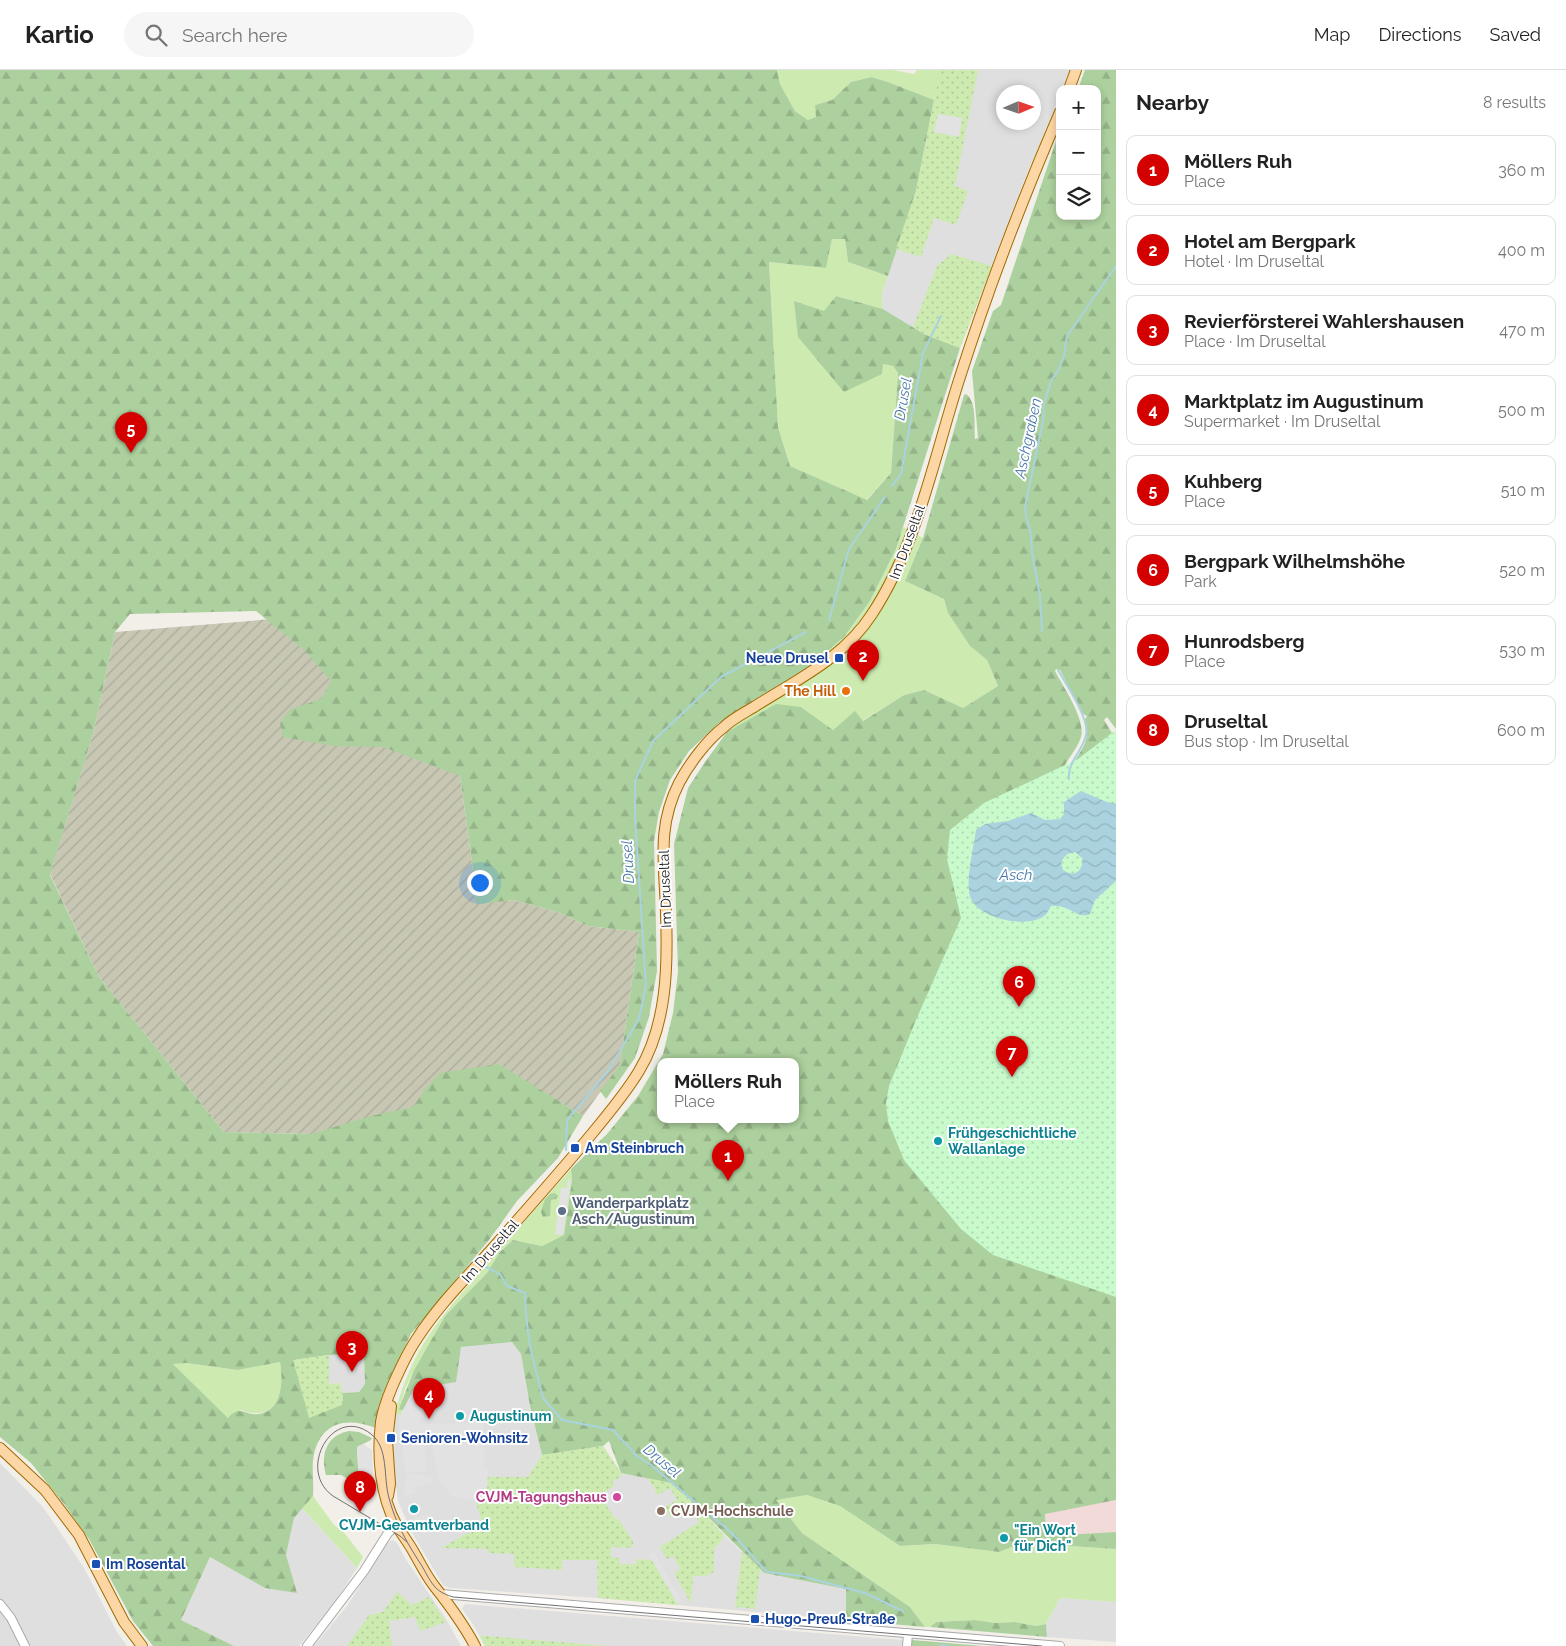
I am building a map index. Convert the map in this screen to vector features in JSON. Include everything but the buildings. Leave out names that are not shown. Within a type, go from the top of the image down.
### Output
[{"type":"main road","points":[[1070,85],[1076,70]]},
{"type":"main road","name":"Im Druseltal","points":[[475,1646],[468,1633],[432,1583],[397,1525],[387,1500],[381,1471],[381,1427],[384,1408],[397,1376],[418,1336],[619,1100],[640,1069],[652,1043],[661,1008],[666,972],[666,914],[662,853],[666,820],[679,783],[696,756],[724,726],[824,664],[855,637],[892,583],[900,566],[923,499],[959,378],[997,267],[1031,179],[1056,121]]},
{"type":"main road","points":[[0,1448],[45,1490],[79,1535],[124,1622],[142,1646]]},
{"type":"street","points":[[307,1646],[359,1578],[388,1533],[397,1525]]},
{"type":"street","points":[[441,1594],[1060,1646]]},
{"type":"street","points":[[0,1604],[25,1646]]},
{"type":"street","points":[[907,1646],[908,1633]]},
{"type":"shaded area","points":[[940,70],[1070,70],[1064,85],[1056,85],[1056,105],[1024,181],[960,348],[924,334],[883,309],[882,293],[916,191]]},
{"type":"shaded area","points":[[938,114],[962,118],[959,137],[934,132]]},
{"type":"shaded area","points":[[285,618],[460,776],[473,870],[471,890],[478,903],[514,900],[560,913],[588,926],[639,932],[620,1065],[583,1116],[499,1065],[473,1104],[311,1134],[224,1132],[99,977],[50,874],[94,730],[115,632]]},
{"type":"shaded area","name":"Wanderparkplatz Asch/Augustinum","points":[[568,1179],[571,1180],[563,1235],[555,1234],[561,1188],[567,1188]]},
{"type":"shaded area","points":[[512,1342],[521,1353],[530,1406],[542,1455],[603,1446],[621,1473],[670,1483],[764,1573],[846,1589],[846,1620],[598,1598],[450,1588],[443,1585],[411,1531],[398,1501],[393,1465],[392,1434],[395,1414],[401,1414],[414,1389],[455,1381],[461,1347]]},
{"type":"shaded area","points":[[329,1355],[364,1355],[365,1384],[359,1392],[342,1393],[339,1383],[329,1384]]},
{"type":"shaded area","points":[[414,1389],[419,1400],[420,1424],[484,1423],[484,1469],[488,1469],[487,1492],[483,1498],[467,1500],[451,1496],[439,1479],[432,1447],[435,1443],[431,1438],[421,1439],[419,1444],[425,1444],[426,1472],[405,1472],[402,1436],[399,1434],[399,1421]]},
{"type":"shaded area","points":[[363,1444],[372,1450],[374,1492],[359,1485],[357,1447]]},
{"type":"shaded area","points":[[0,1463],[42,1506],[54,1523],[84,1568],[117,1632],[127,1646],[0,1646]]},
{"type":"shaded area","points":[[407,1474],[423,1475],[426,1477],[431,1475],[434,1482],[415,1488],[416,1492],[405,1496]]},
{"type":"shaded area","points":[[1116,1500],[1116,1532],[1046,1536],[1045,1513]]},
{"type":"shaded area","points":[[302,1508],[357,1568],[332,1606],[299,1646],[234,1646],[181,1620],[210,1557],[265,1588],[286,1555],[294,1518]]},
{"type":"shaded area","points":[[430,1514],[435,1520],[414,1527],[409,1520]]},
{"type":"shaded area","points":[[393,1540],[397,1543],[446,1619],[461,1646],[314,1646],[347,1606],[388,1542]]},
{"type":"shaded area","points":[[654,1552],[681,1600],[677,1603],[649,1555]]},
{"type":"shaded area","points":[[1060,1598],[1116,1602],[1116,1642],[1047,1637],[1046,1624]]},
{"type":"shaded area","points":[[465,1604],[903,1640],[902,1646],[485,1646],[462,1609]]},
{"type":"green space","points":[[0,70],[777,70],[780,84],[795,111],[808,120],[816,117],[815,105],[832,100],[851,82],[871,77],[934,100],[916,191],[888,276],[848,262],[845,239],[832,239],[826,268],[769,262],[778,427],[790,466],[867,500],[891,473],[898,373],[893,366],[883,364],[882,374],[844,392],[798,337],[794,301],[824,311],[836,296],[883,309],[924,334],[960,348],[896,549],[870,601],[844,637],[811,665],[719,723],[689,751],[670,780],[659,812],[654,841],[657,971],[649,1017],[635,1058],[606,1099],[600,1091],[620,1065],[639,932],[588,926],[560,913],[514,900],[478,904],[471,890],[473,870],[460,776],[383,747],[333,746],[283,737],[280,723],[291,709],[321,699],[331,681],[304,650],[256,611],[130,614],[115,632],[94,730],[50,875],[99,977],[224,1132],[311,1134],[371,1116],[413,1107],[426,1088],[440,1073],[499,1064],[583,1116],[558,1158],[517,1201],[489,1240],[411,1334],[386,1386],[377,1416],[376,1428],[353,1422],[343,1423],[326,1431],[320,1438],[313,1461],[313,1496],[294,1518],[286,1555],[297,1593],[265,1588],[210,1557],[181,1620],[234,1646],[153,1646],[133,1621],[89,1539],[64,1504],[31,1463],[0,1437]],"holes":[[[329,1355],[364,1355],[365,1384],[359,1392],[342,1393],[343,1401],[294,1360]],[[280,1362],[280,1393],[273,1407],[259,1414],[240,1411],[228,1418],[173,1364],[186,1363],[238,1370]]]},
{"type":"green space","points":[[777,70],[893,70],[914,74],[917,70],[940,70],[934,100],[870,77],[851,82],[832,100],[815,105],[817,117],[808,120],[795,111],[780,84]]},
{"type":"green space","points":[[940,70],[978,70],[955,186],[968,191],[956,225],[934,218],[921,257],[896,249],[916,191]]},
{"type":"green space","points":[[1085,70],[1116,70],[1116,729],[1107,717],[1104,720],[1115,738],[1071,767],[1082,750],[1086,739],[1087,727],[1085,719],[1087,716],[1083,714],[1060,670],[1056,669],[1055,671],[1077,712],[1082,730],[1080,741],[1065,765],[1116,881],[1116,1500],[1045,1514],[1046,1536],[1116,1532],[1116,1549],[1022,1543],[999,1552],[935,1544],[900,1546],[840,1506],[807,1495],[776,1500],[802,1533],[910,1607],[925,1627],[846,1620],[846,1589],[764,1573],[695,1504],[670,1483],[621,1473],[609,1441],[603,1446],[542,1455],[530,1406],[521,1354],[512,1342],[461,1347],[456,1382],[414,1389],[403,1410],[399,1410],[414,1370],[445,1316],[487,1273],[499,1253],[513,1240],[542,1246],[564,1235],[572,1180],[571,1169],[607,1134],[638,1096],[657,1064],[657,1123],[799,1123],[799,1058],[661,1058],[673,1013],[678,972],[674,844],[688,788],[705,762],[727,732],[776,704],[801,707],[833,730],[855,711],[863,721],[904,695],[924,690],[963,708],[998,686],[987,660],[970,646],[948,613],[944,599],[905,581],[923,538],[964,395],[966,394],[972,402],[975,439],[978,438],[972,371],[993,311],[1001,305],[1056,141],[1056,220],[1101,220],[1101,85],[1079,85]]},
{"type":"green space","points":[[832,239],[845,239],[848,262],[888,276],[882,293],[883,309],[836,296],[824,312],[795,301],[883,364],[893,366],[898,373],[891,473],[866,500],[790,466],[778,427],[769,262],[826,268]]},
{"type":"green space","points":[[951,254],[992,266],[960,348],[924,334],[913,327],[937,266]]},
{"type":"green space","points":[[903,527],[923,538],[905,581],[944,599],[948,613],[970,646],[987,660],[998,686],[963,708],[924,690],[904,695],[862,721],[855,712],[833,730],[801,707],[751,720],[727,732],[719,723],[811,665],[844,637],[870,601],[896,549]]},
{"type":"green space","points":[[1116,730],[1116,1297],[993,1255],[961,1229],[904,1160],[888,1121],[886,1103],[889,1086],[961,918],[947,859],[950,830],[984,803],[1078,759]]},
{"type":"green space","points":[[571,1169],[572,1180],[564,1235],[542,1246],[513,1240],[499,1253],[487,1273],[445,1316],[405,1389],[399,1410],[403,1410],[401,1414],[395,1414],[410,1368],[432,1331],[459,1296]]},
{"type":"green space","points":[[555,1193],[558,1196],[556,1199],[551,1200],[550,1216],[543,1217],[541,1212],[545,1199],[550,1194]]},
{"type":"green space","points":[[329,1355],[329,1384],[340,1383],[343,1397],[342,1405],[309,1418],[293,1360]]},
{"type":"green space","points":[[280,1362],[280,1393],[271,1408],[263,1412],[254,1413],[241,1410],[228,1418],[172,1363],[238,1370]]},
{"type":"green space","points":[[349,1431],[359,1432],[372,1438],[357,1447],[359,1485],[341,1475],[326,1475],[324,1467],[325,1453],[330,1441],[341,1433]]},
{"type":"green space","points":[[603,1446],[621,1473],[620,1477],[612,1482],[614,1486],[600,1495],[633,1541],[631,1548],[611,1547],[611,1557],[619,1558],[619,1564],[636,1564],[637,1559],[652,1560],[678,1605],[598,1598],[597,1560],[562,1560],[562,1570],[514,1567],[514,1554],[488,1553],[488,1549],[441,1548],[468,1533],[484,1529],[475,1499],[483,1498],[486,1492],[487,1477],[528,1477],[542,1455]]},
{"type":"green space","points":[[647,1478],[670,1483],[695,1504],[725,1536],[714,1549],[714,1572],[706,1576],[693,1576],[691,1604],[674,1573],[680,1569],[673,1556],[667,1559],[660,1547],[699,1522],[690,1507],[671,1518],[664,1508],[677,1500],[670,1488],[657,1495],[654,1491],[656,1490]]},
{"type":"green space","points":[[807,1495],[840,1506],[900,1546],[935,1544],[999,1552],[1022,1543],[1116,1549],[1116,1602],[1060,1598],[1046,1624],[1036,1626],[1015,1622],[995,1623],[975,1620],[936,1622],[930,1627],[925,1627],[910,1607],[802,1533],[775,1500]]},
{"type":"green space","points":[[313,1496],[334,1525],[343,1531],[363,1557],[357,1568],[302,1508]]},
{"type":"green space","points":[[742,1552],[760,1569],[755,1609],[735,1607]]},
{"type":"green space","points":[[397,1592],[412,1605],[429,1597],[446,1622],[420,1631],[415,1617],[389,1621],[392,1646],[347,1646],[369,1615],[383,1612]]},
{"type":"green space","points":[[975,1620],[995,1623],[1015,1622],[1036,1626],[1046,1624],[1047,1637],[930,1627],[936,1622]]},
{"type":"green space","points":[[480,1636],[486,1636],[607,1646],[485,1646]]},
{"type":"green space","points":[[912,1640],[983,1646],[911,1646]]},
{"type":"water","name":"Asch","points":[[1081,791],[1116,804],[1116,881],[1095,900],[1090,914],[1081,915],[1063,907],[1051,906],[1041,918],[1024,922],[993,916],[976,906],[971,899],[969,884],[976,830],[985,824],[1008,821],[1031,813],[1045,820],[1060,819],[1064,814],[1064,802]],"holes":[[[1075,852],[1082,858],[1080,870],[1077,872],[1071,873],[1063,870],[1061,863],[1068,854]]]},
{"type":"waterway","name":"Aschgraben","points":[[1042,631],[1040,596],[1025,507],[1043,421],[1044,404],[1051,381],[1059,369],[1064,355],[1067,336],[1116,266]]},
{"type":"waterway","name":"Drusel","points":[[892,486],[901,474],[923,353],[941,316]]},
{"type":"waterway","name":"Drusel","points":[[829,620],[849,549],[885,497]]},
{"type":"waterway","name":"Drusel","points":[[566,1150],[567,1120],[608,1071],[639,1019],[646,985],[635,818],[635,781],[653,741],[721,677],[806,632]]},
{"type":"waterway","name":"Aschgraben","points":[[1058,670],[1081,711],[1086,728],[1086,735],[1082,746],[1070,767],[1069,779]]},
{"type":"waterway","name":"Drusel","points":[[486,1267],[500,1274],[507,1286],[525,1293],[530,1347],[543,1398],[562,1420],[613,1430],[637,1456],[651,1465],[732,1533],[767,1572],[801,1576],[865,1593],[903,1611]]},
{"type":"waterway","name":"Drusel","points":[[941,1645],[949,1646]]},
{"type":"tram line","points":[[407,1542],[333,1496],[322,1485],[318,1471],[319,1457],[324,1444],[333,1434],[344,1427],[357,1427],[371,1434],[377,1440],[383,1455],[389,1498],[402,1533],[434,1586],[442,1593],[453,1597],[1042,1646]]},
{"type":"place","name":"Kuhberg","points":[[131,453]]},
{"type":"place","name":"Neue Drusel","points":[[839,658]]},
{"type":"place","name":"Hotel am Bergpark","points":[[863,681]]},
{"type":"place","name":"The Hill","points":[[846,691]]},
{"type":"place","name":"Bergpark Wilhelmshöhe","points":[[1019,1007]]},
{"type":"place","name":"Hunrodsberg","points":[[1012,1077]]},
{"type":"place","name":"Frühgeschichtliche Wallanlage","points":[[938,1141]]},
{"type":"place","name":"Am Steinbruch","points":[[575,1148]]},
{"type":"place","name":"Möllers Ruh","points":[[728,1181]]},
{"type":"place","name":"Wanderparkplatz Asch/Augustinum","points":[[562,1211]]},
{"type":"place","name":"Revierförsterei Wahlershausen","points":[[352,1372]]},
{"type":"place","name":"Augustinum","points":[[460,1416]]},
{"type":"place","name":"Marktplatz im Augustinum","points":[[429,1419]]},
{"type":"place","name":"Senioren-Wohnsitz","points":[[391,1438]]},
{"type":"place","name":"CVJM-Tagungshaus","points":[[617,1497]]},
{"type":"place","name":"CVJM-Gesamtverband","points":[[414,1509]]},
{"type":"place","name":"CVJM-Hochschule","points":[[661,1511]]},
{"type":"place","name":"Druseltal","points":[[360,1512]]},
{"type":"place","name":"\"Ein Wort für Dich\"","points":[[1004,1538]]},
{"type":"place","name":"Im Rosental","points":[[96,1564]]},
{"type":"place","name":"Hugo-Preuß-Straße","points":[[755,1619]]}]
